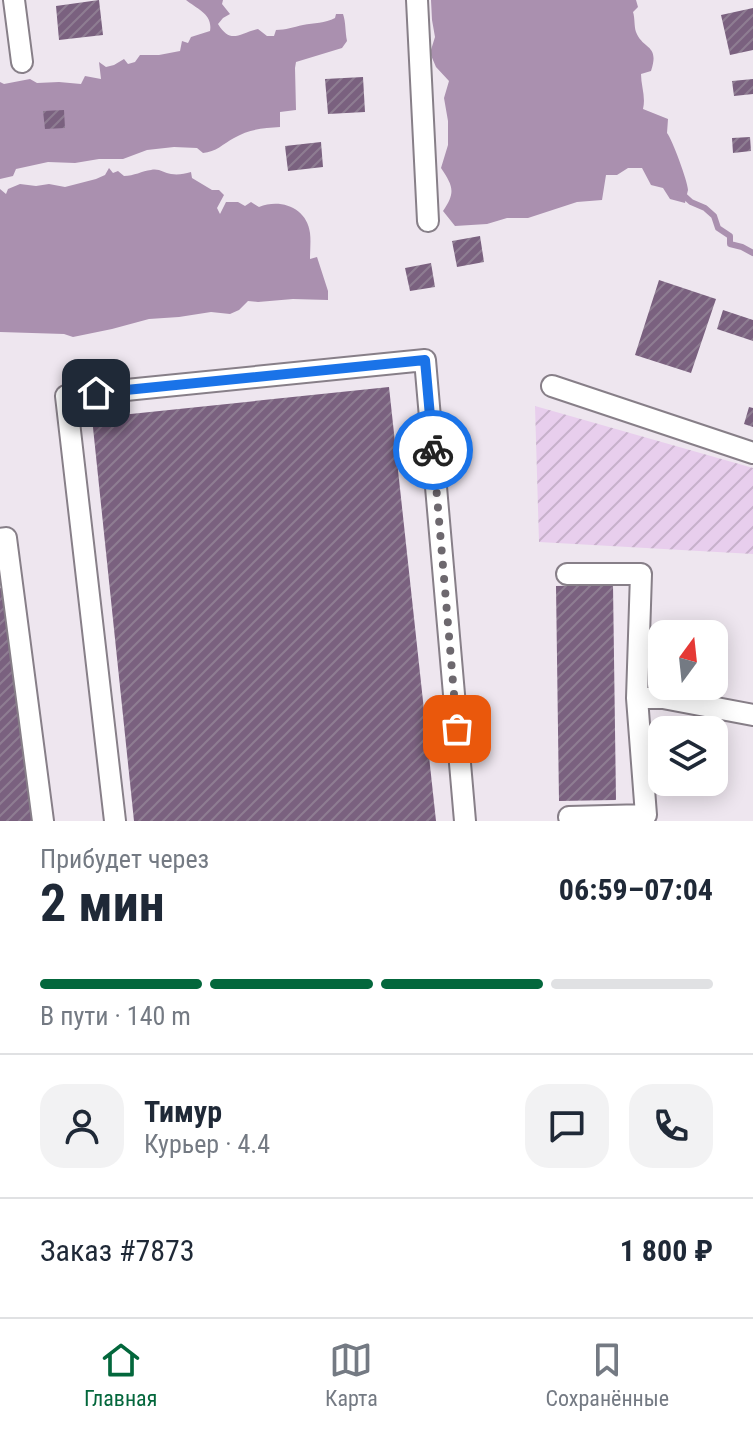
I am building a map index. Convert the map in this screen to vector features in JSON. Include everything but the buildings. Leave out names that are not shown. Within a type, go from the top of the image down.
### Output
[{"type":"lane","points":[[14,0],[22,62]]},
{"type":"lane","points":[[417,0],[428,221]]},
{"type":"lane","points":[[115,821],[66,396],[425,360],[465,821]]},
{"type":"lane","points":[[552,386],[753,453]]},
{"type":"lane","points":[[0,539],[6,538],[43,821]]},
{"type":"lane","points":[[567,574],[641,574],[637,698],[646,815],[569,817]]},
{"type":"lane","points":[[637,698],[663,698],[753,715]]},
{"type":"shaded area","points":[[186,0],[223,0],[222,4],[230,14],[218,24],[231,36],[258,29],[267,36],[274,36],[276,30],[323,22],[335,18],[336,14],[343,14],[347,41],[342,48],[296,62],[296,110],[280,112],[280,127],[245,133],[203,153],[197,148],[174,147],[147,150],[123,159],[48,162],[16,169],[13,176],[0,179],[0,82],[30,79],[37,83],[81,84],[85,76],[101,79],[99,62],[106,67],[124,59],[128,64],[135,62],[140,55],[180,51],[182,41],[188,43],[191,37],[210,31],[207,16]]},
{"type":"shaded area","points":[[431,0],[636,0],[638,7],[633,12],[636,32],[653,56],[651,71],[641,74],[643,109],[668,119],[667,133],[688,190],[685,203],[670,199],[663,188],[651,185],[642,168],[628,168],[617,175],[606,175],[602,200],[577,202],[528,218],[455,226],[443,211],[451,194],[441,168],[448,145],[444,98],[449,81],[436,67],[430,53],[435,37]]},
{"type":"shaded area","points":[[109,168],[113,173],[118,171],[124,176],[154,170],[174,174],[191,172],[192,178],[224,195],[217,208],[220,214],[226,202],[238,202],[245,206],[251,202],[259,207],[276,204],[292,207],[308,224],[310,259],[317,257],[328,300],[248,301],[230,314],[211,312],[149,319],[73,337],[0,332],[0,189],[6,194],[8,189],[20,184],[65,187],[96,179],[105,175]]},
{"type":"shaded area","points":[[535,406],[753,468],[753,554],[539,542]]},
{"type":"waterway","points":[[680,192],[714,216],[718,228],[730,236],[730,244],[753,253]]},
{"type":"way so far","points":[[433,450],[457,729]]},
{"type":"route","points":[[96,393],[425,360],[433,450]]}]
